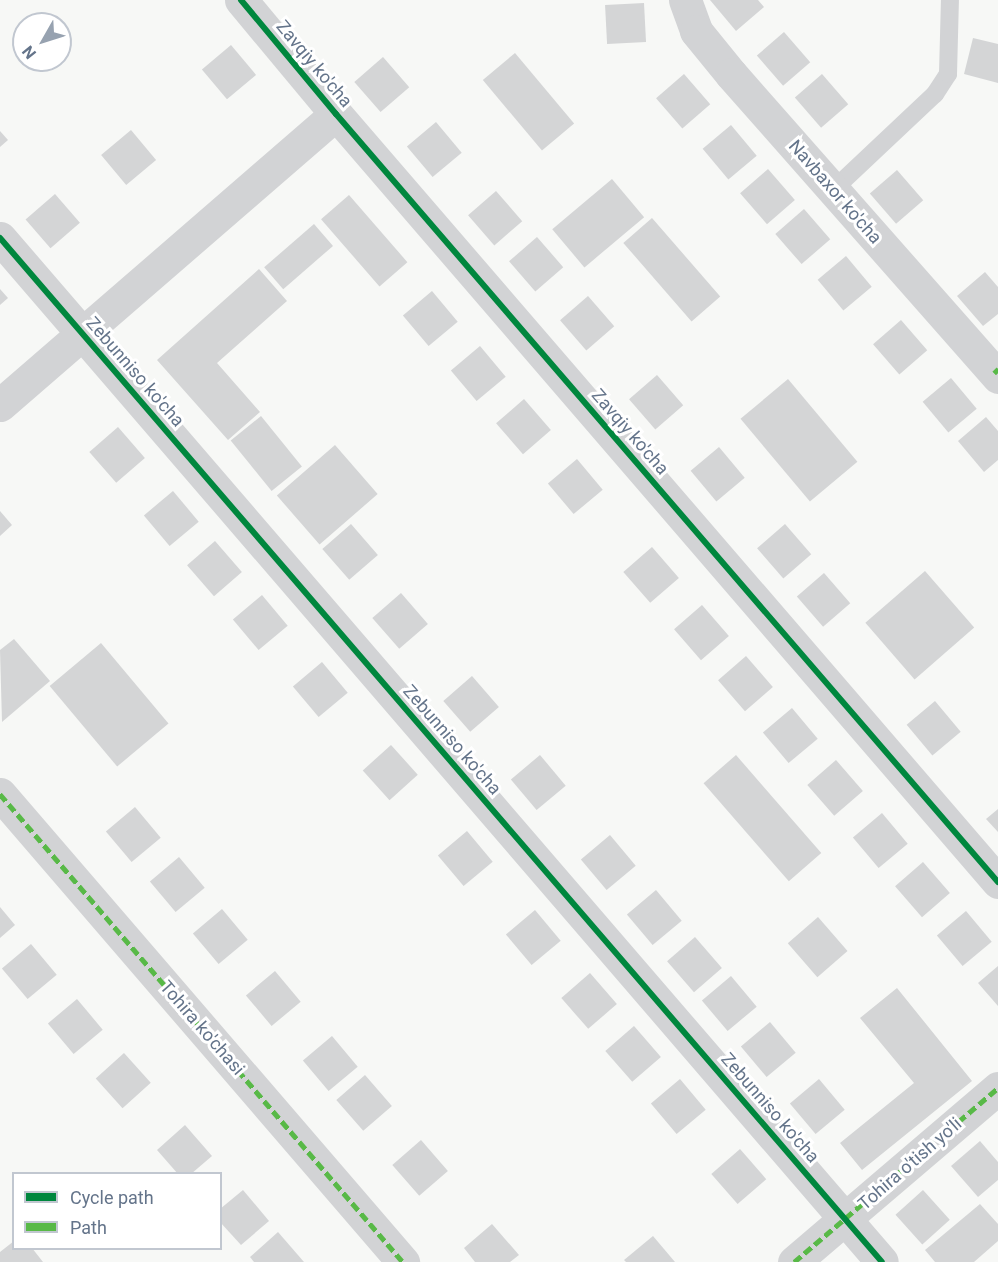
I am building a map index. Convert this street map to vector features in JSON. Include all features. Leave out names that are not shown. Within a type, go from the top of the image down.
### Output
[{"type":"street","name":"Zavqiy ko'cha","points":[[241,0],[336,114],[998,882]]},
{"type":"street","name":"Navbaxor ko'cha","points":[[685,0],[696,31],[833,190],[997,373]]},
{"type":"street","points":[[0,405],[336,114]]},
{"type":"street","name":"Zebunniso ko'cha","points":[[0,238],[882,1262]]},
{"type":"street","name":"Tohira ko'chasi","points":[[0,794],[403,1262]]},
{"type":"street","name":"Tohira o'tish yo'li","points":[[794,1262],[998,1088]]},
{"type":"lane","points":[[833,190],[935,93],[948,74],[950,0]]},
{"type":"building","points":[[710,0],[758,0],[764,7],[736,31]]},
{"type":"building","points":[[644,3],[646,42],[607,44],[605,5]]},
{"type":"building","points":[[784,32],[810,62],[783,86],[757,56]]},
{"type":"building","points":[[973,38],[998,44],[998,83],[964,74]]},
{"type":"building","points":[[231,45],[256,75],[227,99],[202,69]]},
{"type":"building","points":[[515,53],[574,123],[542,150],[483,80]]},
{"type":"building","points":[[383,57],[409,87],[381,112],[354,82]]},
{"type":"building","points":[[684,74],[710,104],[682,128],[656,98]]},
{"type":"building","points":[[822,74],[848,104],[821,128],[795,98]]},
{"type":"building","points":[[436,122],[462,153],[433,177],[407,146]]},
{"type":"building","points":[[731,125],[757,156],[728,179],[703,149]]},
{"type":"building","points":[[131,130],[156,160],[126,185],[101,155]]},
{"type":"building","points":[[0,131],[8,140],[0,147]]},
{"type":"building","points":[[768,169],[795,200],[767,224],[740,193]]},
{"type":"building","points":[[897,170],[923,200],[896,224],[870,194]]},
{"type":"building","points":[[612,179],[644,217],[584,267],[552,229]]},
{"type":"building","points":[[496,191],[522,221],[494,245],[468,215]]},
{"type":"building","points":[[55,194],[80,223],[50,248],[26,220]]},
{"type":"building","points":[[349,195],[407,262],[379,286],[321,219]]},
{"type":"building","points":[[804,209],[830,239],[802,264],[775,234]]},
{"type":"building","points":[[652,218],[720,296],[692,321],[623,243]]},
{"type":"building","points":[[314,224],[333,246],[283,289],[264,267]]},
{"type":"building","points":[[537,237],[563,267],[535,291],[509,261]]},
{"type":"building","points":[[846,256],[872,287],[843,310],[818,280]]},
{"type":"building","points":[[259,269],[287,301],[217,363],[260,412],[228,440],[157,360]]},
{"type":"building","points":[[985,272],[998,287],[998,314],[983,326],[957,296]]},
{"type":"building","points":[[0,289],[8,298],[0,305]]},
{"type":"building","points":[[432,291],[458,322],[429,346],[403,315]]},
{"type":"building","points":[[588,296],[614,326],[586,350],[560,320]]},
{"type":"building","points":[[901,320],[927,350],[899,374],[873,344]]},
{"type":"building","points":[[480,346],[506,377],[477,401],[451,370]]},
{"type":"building","points":[[657,375],[683,405],[655,429],[629,399]]},
{"type":"building","points":[[951,378],[977,409],[948,432],[923,402]]},
{"type":"building","points":[[788,379],[857,462],[810,502],[741,419]]},
{"type":"building","points":[[524,399],[551,430],[523,454],[496,423]]},
{"type":"building","points":[[261,416],[302,467],[272,491],[231,441]]},
{"type":"building","points":[[986,417],[998,431],[998,460],[984,472],[958,441]]},
{"type":"building","points":[[118,427],[145,458],[116,483],[89,452]]},
{"type":"building","points":[[335,445],[378,494],[320,545],[277,496]]},
{"type":"building","points":[[719,447],[745,478],[716,501],[691,471]]},
{"type":"building","points":[[577,459],[603,490],[574,514],[548,483]]},
{"type":"building","points":[[173,491],[199,522],[170,546],[144,515]]},
{"type":"building","points":[[0,511],[12,525],[0,536]]},
{"type":"building","points":[[351,524],[378,555],[349,580],[322,549]]},
{"type":"building","points":[[785,524],[811,554],[783,578],[757,548]]},
{"type":"building","points":[[215,541],[242,572],[214,596],[187,565]]},
{"type":"building","points":[[652,547],[679,578],[650,603],[623,572]]},
{"type":"building","points":[[925,571],[974,628],[915,679],[865,623]]},
{"type":"building","points":[[824,573],[850,603],[823,627],[797,597]]},
{"type":"building","points":[[401,593],[428,624],[399,649],[372,618]]},
{"type":"building","points":[[262,595],[288,626],[259,650],[233,619]]},
{"type":"building","points":[[702,605],[729,636],[701,660],[674,629]]},
{"type":"building","points":[[14,639],[50,681],[2,722],[0,650]]},
{"type":"building","points":[[101,643],[168,723],[117,767],[50,686]]},
{"type":"building","points":[[746,656],[773,687],[745,711],[718,680]]},
{"type":"building","points":[[322,662],[348,693],[319,717],[293,686]]},
{"type":"building","points":[[472,676],[499,707],[470,732],[443,701]]},
{"type":"building","points":[[935,701],[961,732],[932,755],[907,725]]},
{"type":"building","points":[[792,708],[818,739],[789,763],[763,732]]},
{"type":"building","points":[[391,745],[418,775],[390,800],[363,770]]},
{"type":"building","points":[[540,755],[566,786],[537,810],[511,779]]},
{"type":"building","points":[[736,755],[821,853],[789,881],[704,783]]},
{"type":"building","points":[[836,760],[863,791],[834,816],[807,785]]},
{"type":"building","points":[[135,807],[161,838],[132,862],[106,831]]},
{"type":"building","points":[[998,809],[998,832],[986,819]]},
{"type":"building","points":[[882,813],[908,844],[879,868],[853,837]]},
{"type":"building","points":[[467,831],[493,862],[464,886],[438,855]]},
{"type":"building","points":[[610,835],[636,866],[607,890],[581,859]]},
{"type":"building","points":[[179,857],[205,888],[176,912],[150,881]]},
{"type":"building","points":[[923,862],[950,893],[922,917],[895,886]]},
{"type":"building","points":[[656,890],[682,921],[653,945],[627,914]]},
{"type":"building","points":[[0,907],[15,925],[0,938]]},
{"type":"building","points":[[222,909],[248,940],[219,964],[193,933]]},
{"type":"building","points":[[535,910],[561,941],[532,965],[506,934]]},
{"type":"building","points":[[966,911],[992,942],[963,966],[937,935]]},
{"type":"building","points":[[818,917],[848,951],[817,977],[788,943]]},
{"type":"building","points":[[695,937],[722,968],[694,992],[667,961]]},
{"type":"building","points":[[31,944],[57,975],[28,999],[2,968]]},
{"type":"building","points":[[998,966],[998,1006],[978,983]]},
{"type":"building","points":[[275,971],[301,1002],[272,1026],[246,995]]},
{"type":"building","points":[[590,973],[617,1004],[588,1029],[561,998]]},
{"type":"building","points":[[731,976],[757,1007],[728,1031],[702,1000]]},
{"type":"building","points":[[897,988],[972,1081],[862,1170],[840,1143],[914,1083],[860,1018]]},
{"type":"building","points":[[77,999],[103,1030],[74,1054],[48,1023]]},
{"type":"building","points":[[770,1022],[796,1053],[767,1077],[741,1046]]},
{"type":"building","points":[[634,1026],[661,1057],[632,1082],[605,1051]]},
{"type":"building","points":[[332,1036],[358,1067],[329,1091],[303,1060]]},
{"type":"building","points":[[124,1053],[151,1083],[123,1108],[96,1078]]},
{"type":"building","points":[[365,1075],[392,1106],[363,1131],[336,1100]]},
{"type":"building","points":[[680,1079],[706,1110],[677,1134],[651,1103]]},
{"type":"building","points":[[819,1079],[845,1110],[816,1134],[790,1103]]},
{"type":"building","points":[[185,1125],[212,1156],[193,1172],[176,1172],[157,1150]]},
{"type":"building","points":[[421,1140],[448,1171],[419,1196],[392,1165]]},
{"type":"building","points":[[980,1141],[998,1162],[998,1180],[978,1197],[951,1166]]},
{"type":"building","points":[[740,1149],[766,1179],[738,1204],[711,1174]]},
{"type":"building","points":[[243,1190],[269,1221],[241,1245],[222,1224],[222,1207]]},
{"type":"building","points":[[923,1190],[950,1220],[922,1244],[896,1215]]},
{"type":"building","points":[[980,1204],[998,1224],[998,1241],[974,1262],[935,1262],[925,1250]]},
{"type":"building","points":[[492,1224],[519,1255],[510,1262],[475,1262],[464,1248]]},
{"type":"building","points":[[278,1232],[304,1262],[254,1262],[250,1257]]},
{"type":"building","points":[[653,1236],[675,1262],[626,1262],[624,1260]]},
{"type":"building","points":[[12,1243],[12,1250],[34,1250],[43,1262],[0,1262],[0,1252]]},
{"type":"marked path","points":[[994,373],[998,369]]},
{"type":"marked path","points":[[0,794],[403,1262]]},
{"type":"marked path","points":[[794,1262],[998,1088]]},
{"type":"cycle path","points":[[241,0],[336,114],[998,882]]},
{"type":"cycle path","points":[[0,238],[882,1262]]}]
